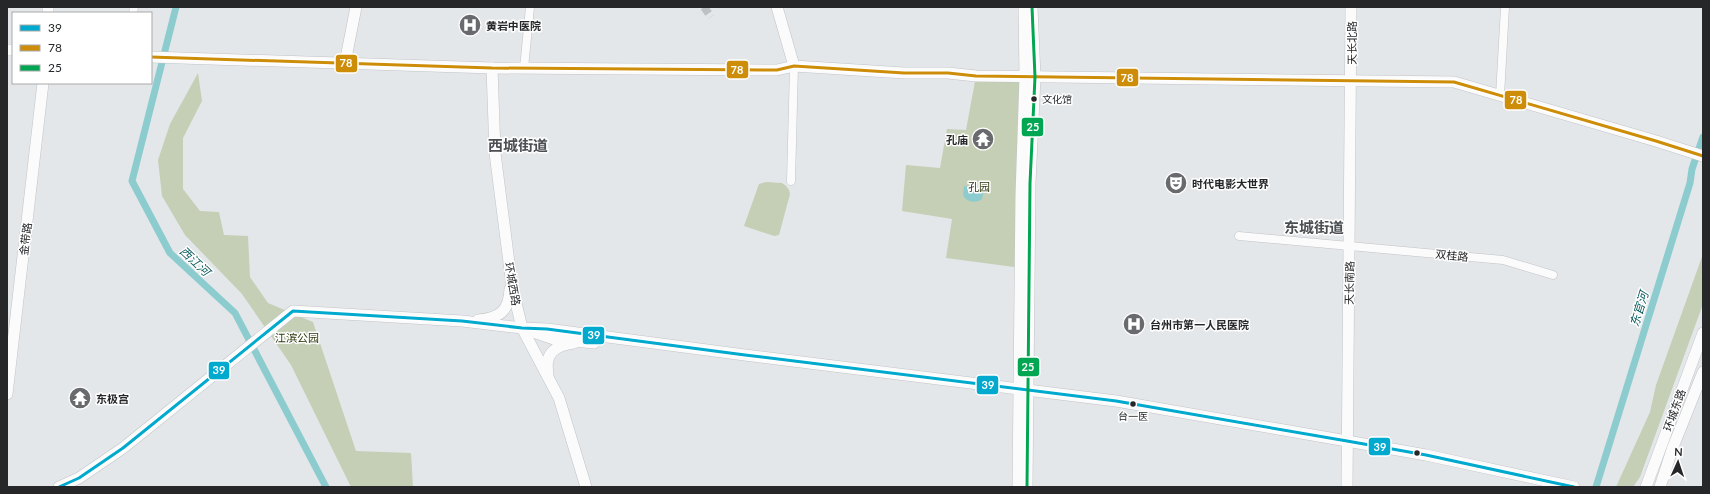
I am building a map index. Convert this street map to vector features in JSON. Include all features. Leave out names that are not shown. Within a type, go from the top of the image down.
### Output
[{"type":"street","points":[[345,63],[356,7]]},
{"type":"street","points":[[524,68],[530,7]]},
{"type":"street","points":[[777,7],[794,66],[791,181]]},
{"type":"street","points":[[1024,7],[1030,77]]},
{"type":"street","points":[[1018,487],[1024,392],[1030,182],[1032,7]]},
{"type":"street","name":"天长北路","points":[[1351,80],[1352,7]]},
{"type":"street","points":[[1500,96],[1505,7]]},
{"type":"street","points":[[152,57],[201,58],[250,62],[345,63],[492,68],[777,70],[794,66],[904,73],[948,73],[976,76],[1454,82],[1703,156]]},
{"type":"street","name":"环城西路","points":[[492,68],[495,153],[511,277],[522,328],[558,398],[586,487]]},
{"type":"street","name":"天长南路","points":[[1347,487],[1351,80]]},
{"type":"street","name":"金带路","points":[[7,394],[10,334],[43,84]]},
{"type":"street","name":"双桂路","points":[[1239,236],[1503,260],[1553,275]]},
{"type":"street","points":[[469,321],[483,320],[500,314],[509,302],[511,277]]},
{"type":"street","points":[[59,487],[79,478],[123,448],[293,311],[469,321],[522,328],[547,329],[784,363]]},
{"type":"street","points":[[522,328],[554,339],[784,363],[1024,392],[1426,456],[1574,487]]},
{"type":"street","name":"环城东路","points":[[1646,487],[1703,333]]},
{"type":"street","points":[[550,381],[546,364],[551,352],[565,344],[590,343]]},
{"type":"street","name":"环城东路","points":[[1660,487],[1673,447],[1703,372]]},
{"type":"street","points":[[1024,392],[1027,487]]},
{"type":"street","points":[[1347,444],[1540,487]]},
{"type":"green space","name":"江滨公园","points":[[198,73],[202,101],[183,138],[183,189],[200,211],[219,212],[224,235],[248,236],[250,277],[268,303],[313,322],[356,451],[411,453],[413,487],[351,487],[291,365],[242,294],[185,235],[162,196],[158,160],[170,124]]},
{"type":"green space","name":"孔园","points":[[976,76],[1025,77],[1021,268],[946,258],[952,219],[902,211],[906,165],[940,168],[947,129],[966,130]]},
{"type":"green space","points":[[766,182],[782,183],[789,190],[790,194],[779,235],[774,236],[744,226],[759,184]]},
{"type":"green space","points":[[1703,254],[1703,304],[1640,477],[1633,487],[1616,487],[1650,412],[1656,385]]},
{"type":"water","points":[[964,186],[984,190],[982,199],[974,202],[966,199],[963,195]]},
{"type":"waterway","name":"西江河","points":[[176,7],[132,181],[170,253],[235,313],[326,487]]},
{"type":"waterway","name":"东官河","points":[[1596,487],[1703,137]]},
{"type":"tunnel","points":[[704,7],[711,17]]},
{"type":"transit line","name":"25","points":[[1027,487],[1030,183],[1035,77],[1032,7]]},
{"type":"transit line","name":"78","points":[[152,57],[492,68],[777,70],[794,66],[904,73],[948,73],[976,76],[1454,82],[1703,156]]},
{"type":"transit line","name":"39","points":[[59,487],[79,478],[123,448],[293,311],[462,321],[522,328],[547,329],[1116,401],[1426,455],[1574,487]]},
{"type":"place","name":"黄岩中医院","points":[[470,25]]},
{"type":"place","name":"文化馆","points":[[1034,99]]},
{"type":"place","name":"孔庙","points":[[983,139]]},
{"type":"place","name":"时代电影大世界","points":[[1176,183]]},
{"type":"place","name":"台州市第一人民医院","points":[[1134,324]]},
{"type":"place","name":"东极宫","points":[[80,398]]},
{"type":"place","name":"台一医","points":[[1133,404]]},
{"type":"district","name":"西城街道","points":[[518,145]]},
{"type":"district","name":"东城街道","points":[[1314,227]]}]
